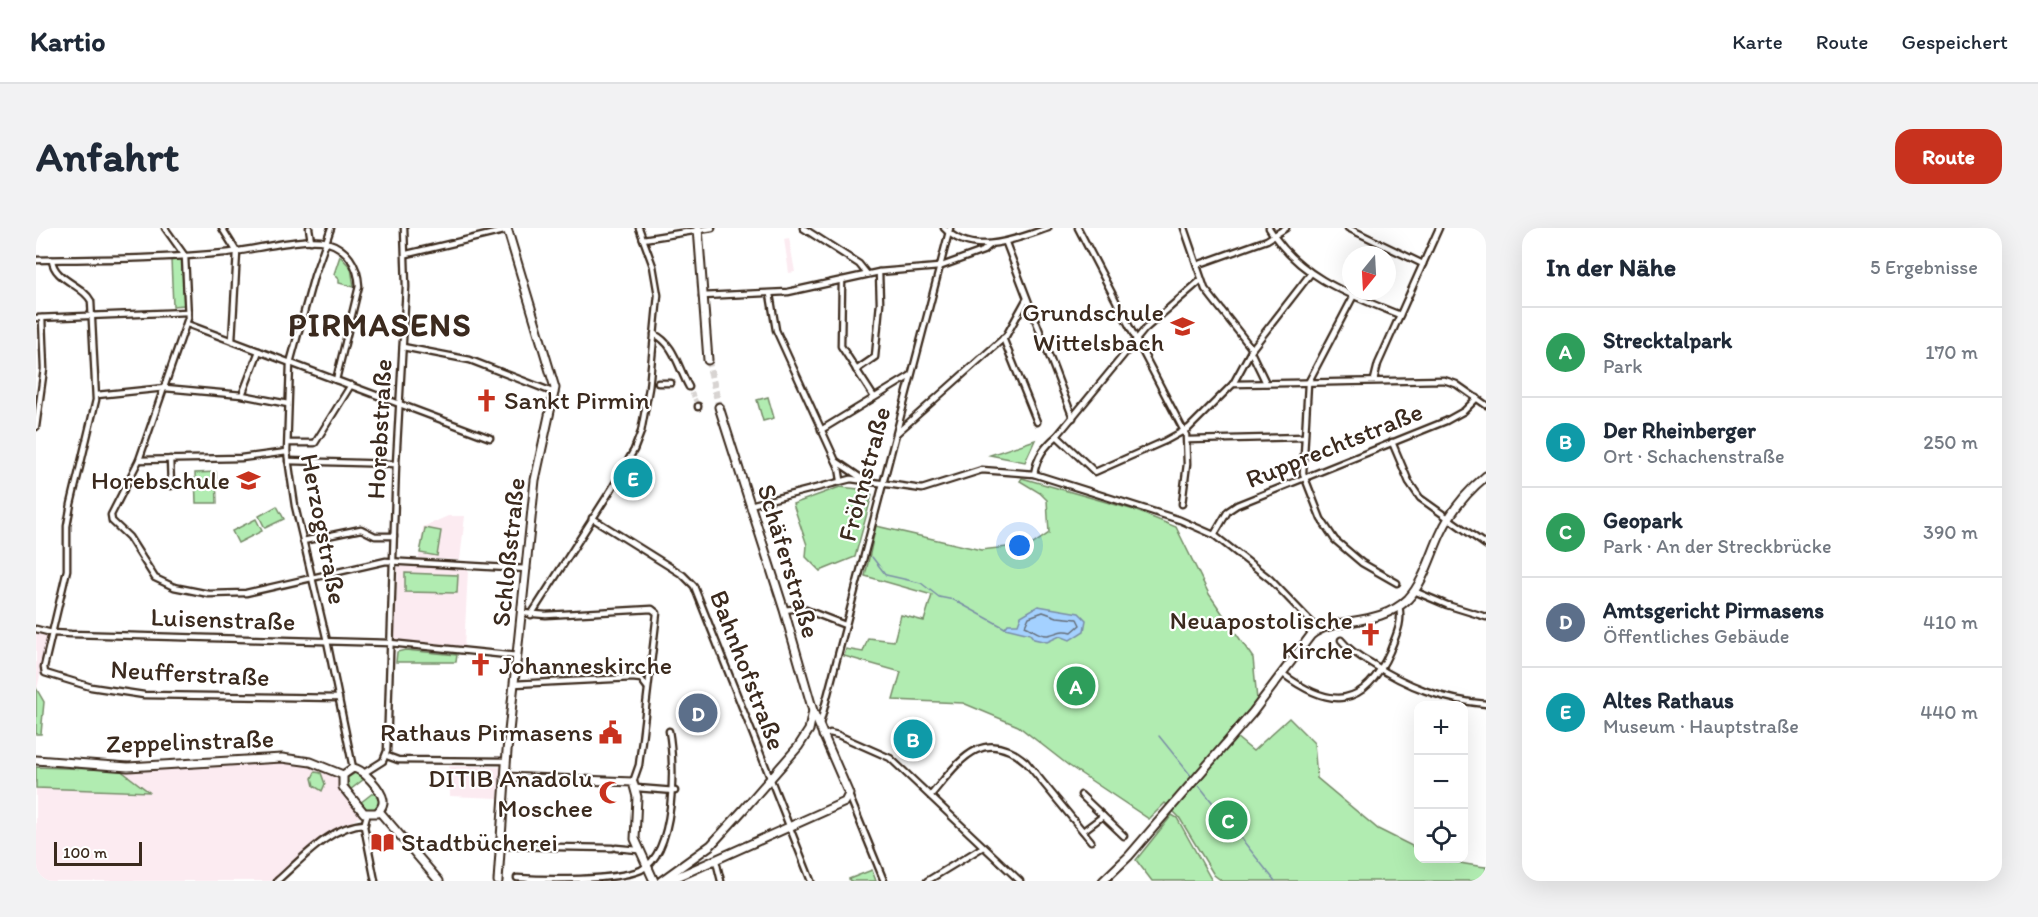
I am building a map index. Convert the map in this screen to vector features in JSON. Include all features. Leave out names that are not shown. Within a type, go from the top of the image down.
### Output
[{"type":"street","points":[[165,228],[185,256],[187,324],[139,460],[111,515],[112,521],[129,537],[153,575],[174,587],[230,595],[312,579],[379,562],[526,569]]},
{"type":"street","points":[[222,228],[237,252],[232,340]]},
{"type":"street","points":[[309,228],[311,241]]},
{"type":"street","name":"Herzogstraße","points":[[331,228],[290,363],[287,452],[303,541],[327,641],[353,768]]},
{"type":"street","name":"Horebstraße","points":[[387,756],[396,464],[407,254],[404,228]]},
{"type":"street","points":[[531,615],[634,450],[641,432],[649,388],[657,281],[639,228]]},
{"type":"street","points":[[643,239],[712,228]]},
{"type":"street","points":[[803,228],[852,259],[867,274]]},
{"type":"street","points":[[944,228],[990,245],[1006,243],[1048,228]]},
{"type":"street","points":[[1078,228],[1188,440],[1182,504]]},
{"type":"street","points":[[1184,228],[1202,280],[1215,305],[1251,351],[1266,383]]},
{"type":"street","points":[[1269,228],[1311,273],[1342,292]]},
{"type":"street","points":[[1197,265],[1275,237],[1287,228]]},
{"type":"street","points":[[1348,228],[1423,264]]},
{"type":"street","points":[[1374,380],[1439,228]]},
{"type":"street","points":[[403,347],[470,360],[555,393],[552,370],[508,229],[407,254]]},
{"type":"street","points":[[698,230],[708,360]]},
{"type":"street","name":"Fröhnstraße","points":[[819,727],[949,230]]},
{"type":"street","points":[[36,260],[185,256],[237,252],[311,241],[325,242],[348,255],[356,266],[359,279],[358,297],[336,380]]},
{"type":"street","points":[[1006,243],[1073,418]]},
{"type":"street","points":[[702,296],[770,294],[879,272],[939,267],[983,251],[990,245]]},
{"type":"street","points":[[52,260],[55,271],[87,294],[92,314],[96,395],[71,504],[67,526],[67,570],[52,633]]},
{"type":"street","points":[[856,370],[874,357],[880,303],[879,272]]},
{"type":"street","points":[[1057,436],[1095,472],[1184,430],[1233,384],[1251,351],[1311,273]]},
{"type":"street","points":[[842,280],[840,342],[874,397]]},
{"type":"street","points":[[1034,474],[1041,453],[1073,418],[1137,339],[1202,280]]},
{"type":"street","points":[[770,294],[776,330],[834,459],[841,480]]},
{"type":"street","points":[[895,435],[1003,338],[1014,324],[1026,300]]},
{"type":"street","points":[[1351,300],[1308,383],[1304,476],[1321,519],[1335,540],[1356,559],[1397,583]]},
{"type":"street","points":[[1361,300],[1400,315]]},
{"type":"street","points":[[36,318],[188,312]]},
{"type":"street","points":[[36,428],[44,369],[42,318]]},
{"type":"street","points":[[187,324],[490,438]]},
{"type":"street","points":[[654,334],[663,338],[669,345],[689,387]]},
{"type":"street","points":[[1003,338],[1036,422]]},
{"type":"street","points":[[242,395],[259,351]]},
{"type":"street","points":[[821,430],[910,376]]},
{"type":"street","points":[[1233,384],[1444,380],[1456,384],[1486,405]]},
{"type":"street","points":[[678,383],[685,381]]},
{"type":"street","points":[[658,383],[671,383]]},
{"type":"street","points":[[288,443],[315,443],[351,385]]},
{"type":"street","points":[[96,395],[165,388],[242,395],[288,404]]},
{"type":"street","name":"Schloßstraße","points":[[498,881],[506,761],[535,480],[555,393]]},
{"type":"street","name":"Rupprechtstraße","points":[[1214,535],[1233,507],[1304,476],[1452,418],[1477,398]]},
{"type":"street","name":"Schäferstraße","points":[[719,407],[784,610],[813,711],[849,794]]},
{"type":"street","points":[[1188,440],[1304,437]]},
{"type":"street","points":[[1392,442],[1413,489],[1448,520],[1486,545]]},
{"type":"street","points":[[139,460],[241,458],[287,452]]},
{"type":"street","points":[[170,459],[171,486]]},
{"type":"street","points":[[834,459],[863,480]]},
{"type":"street","points":[[288,461],[396,464]]},
{"type":"street","points":[[750,505],[841,480],[863,480],[922,489],[982,470],[1034,474],[1180,520],[1214,535],[1270,579],[1318,629]]},
{"type":"street","points":[[1103,881],[1129,856],[1253,712],[1318,629],[1363,621],[1399,606],[1414,591],[1448,520],[1486,476]]},
{"type":"street","name":"Bahnhofstraße","points":[[592,518],[682,575],[694,586],[811,881]]},
{"type":"street","points":[[303,541],[361,529],[375,537],[394,536]]},
{"type":"street","points":[[1414,591],[1447,605],[1486,617]]},
{"type":"street","points":[[1283,674],[1312,694],[1337,698],[1361,690],[1380,670],[1400,628],[1399,606]]},
{"type":"street","points":[[784,610],[801,608],[844,626]]},
{"type":"street","points":[[522,613],[546,615],[655,610],[657,613],[635,785],[634,833],[638,850],[654,881]]},
{"type":"street","name":"Luisenstraße","points":[[36,629],[52,633],[390,643],[517,656]]},
{"type":"street","name":"Neufferstraße","points":[[52,633],[44,667],[45,673],[92,687],[168,696],[339,698]]},
{"type":"street","points":[[1341,640],[1380,670],[1434,695],[1486,704]]},
{"type":"street","points":[[514,684],[632,678],[641,679],[648,689]]},
{"type":"street","points":[[661,881],[711,845],[770,781],[805,737],[813,711]]},
{"type":"street","points":[[519,878],[606,879],[639,871],[647,866],[664,835],[673,791],[674,758],[669,731]]},
{"type":"street","points":[[805,737],[816,735],[824,739],[830,733],[885,754],[1020,881]]},
{"type":"street","points":[[931,795],[966,755],[982,747],[1002,748],[1016,754],[1026,762],[1091,841]]},
{"type":"street","points":[[364,773],[377,766],[387,756],[398,759],[506,761]]},
{"type":"street","name":"Zeppelinstraße","points":[[36,760],[128,767],[282,758],[311,762],[343,775]]},
{"type":"street","points":[[367,815],[343,787],[343,775],[353,768],[364,773],[382,798],[379,811]]},
{"type":"street","points":[[505,777],[635,785],[673,791]]},
{"type":"street","points":[[668,881],[716,861],[789,825],[845,802],[849,794]]},
{"type":"street","points":[[849,794],[884,881]]},
{"type":"street","points":[[1081,795],[1124,836]]},
{"type":"street","points":[[367,815],[379,811]]},
{"type":"street","points":[[379,811],[439,881]]},
{"type":"street","points":[[367,815],[365,824],[375,881]]},
{"type":"street","points":[[1083,831],[1103,816]]},
{"type":"street","points":[[278,881],[326,839],[348,828],[365,824]]},
{"type":"street","points":[[499,846],[638,850]]},
{"type":"street","points":[[927,881],[983,847]]},
{"type":"street","points":[[716,861],[721,881]]},
{"type":"shaded area","points":[[789,238],[795,272],[789,273],[784,239]]},
{"type":"shaded area","points":[[448,516],[465,516],[460,560],[419,558],[423,527]]},
{"type":"shaded area","points":[[398,566],[468,570],[464,649],[394,642]]},
{"type":"shaded area","points":[[36,632],[49,636],[37,689],[36,688]]},
{"type":"shaded area","points":[[280,762],[312,766],[336,778],[363,815],[323,838],[273,881],[36,881],[36,788],[148,791],[120,770],[165,770]]},
{"type":"shaded area","points":[[449,766],[501,767],[498,798],[450,796]]},
{"type":"green space","points":[[340,256],[351,268],[354,287],[339,283],[339,279],[334,274]]},
{"type":"green space","points":[[182,259],[184,305],[173,306],[171,260]]},
{"type":"green space","points":[[768,397],[774,418],[763,421],[757,400]]},
{"type":"green space","points":[[1035,440],[1025,462],[990,455]]},
{"type":"green space","points":[[216,472],[217,503],[196,503],[195,473]]},
{"type":"green space","points":[[1022,478],[1134,510],[1176,527],[1209,594],[1253,658],[1257,700],[1230,732],[1253,751],[1289,718],[1314,743],[1317,778],[1378,829],[1414,847],[1414,863],[1462,863],[1486,867],[1486,881],[1222,881],[1214,875],[1179,817],[1165,803],[1149,819],[1068,765],[1018,726],[963,703],[893,700],[901,672],[844,656],[846,649],[863,652],[868,638],[894,641],[901,615],[924,621],[932,595],[865,576],[876,526],[981,550],[1033,544],[1049,533],[1047,500],[1020,481]]},
{"type":"green space","points":[[840,487],[868,490],[872,495],[855,557],[820,571],[806,557],[807,545],[793,504]]},
{"type":"green space","points":[[277,506],[284,519],[265,528],[259,516]]},
{"type":"green space","points":[[256,519],[262,531],[238,543],[232,531]]},
{"type":"green space","points":[[425,528],[441,531],[437,556],[420,553]]},
{"type":"green space","points":[[405,573],[458,575],[457,593],[405,592]]},
{"type":"green space","points":[[405,650],[457,655],[456,662],[396,662],[397,652]]},
{"type":"green space","points":[[36,688],[44,702],[41,734],[36,734]]},
{"type":"green space","points":[[36,767],[120,770],[149,792],[36,788]]},
{"type":"green space","points":[[315,772],[321,773],[325,784],[322,791],[314,786],[312,778]]},
{"type":"green space","points":[[355,773],[364,779],[350,790],[347,778]]},
{"type":"green space","points":[[374,792],[379,800],[377,808],[367,810],[360,803]]},
{"type":"green space","points":[[1172,815],[1177,818],[1212,881],[1152,881],[1136,860]]},
{"type":"green space","points":[[872,870],[876,881],[850,881],[849,879]]},
{"type":"water","points":[[1038,606],[1079,613],[1086,620],[1084,631],[1070,640],[1060,636],[1047,642],[1034,639],[1030,634],[1005,628],[1008,624],[1018,624],[1021,616]]},
{"type":"waterway","points":[[872,557],[886,575],[921,583],[939,597],[954,600],[1005,628]]},
{"type":"waterway","points":[[1159,736],[1192,777]]},
{"type":"waterway","points":[[1197,783],[1275,881]]},
{"type":"tunnel","points":[[708,360],[719,407]]},
{"type":"tunnel","points":[[689,387],[698,406]]},
{"type":"place","name":"Grundschule Wittelsbach","points":[[1182,327]]},
{"type":"place","name":"Sankt Pirmin","points":[[486,400]]},
{"type":"place","name":"Altes Rathaus","points":[[633,478]]},
{"type":"place","name":"Horebschule","points":[[248,480]]},
{"type":"place","name":"Neuapostolische Kirche","points":[[1371,635]]},
{"type":"place","name":"Johanneskirche","points":[[481,665]]},
{"type":"place","name":"Strecktalpark","points":[[1076,686]]},
{"type":"place","name":"Amtsgericht Pirmasens","points":[[698,713]]},
{"type":"place","name":"Rathaus Pirmasens","points":[[611,732]]},
{"type":"place","name":"Der Rheinberger","points":[[913,739]]},
{"type":"place","name":"DITIB Anadolu Moschee","points":[[611,793]]},
{"type":"place","name":"Geopark","points":[[1228,820]]},
{"type":"place","name":"Stadtbücherei","points":[[383,842]]},
{"type":"district","name":"PIRMASENS","points":[[380,325]]}]
